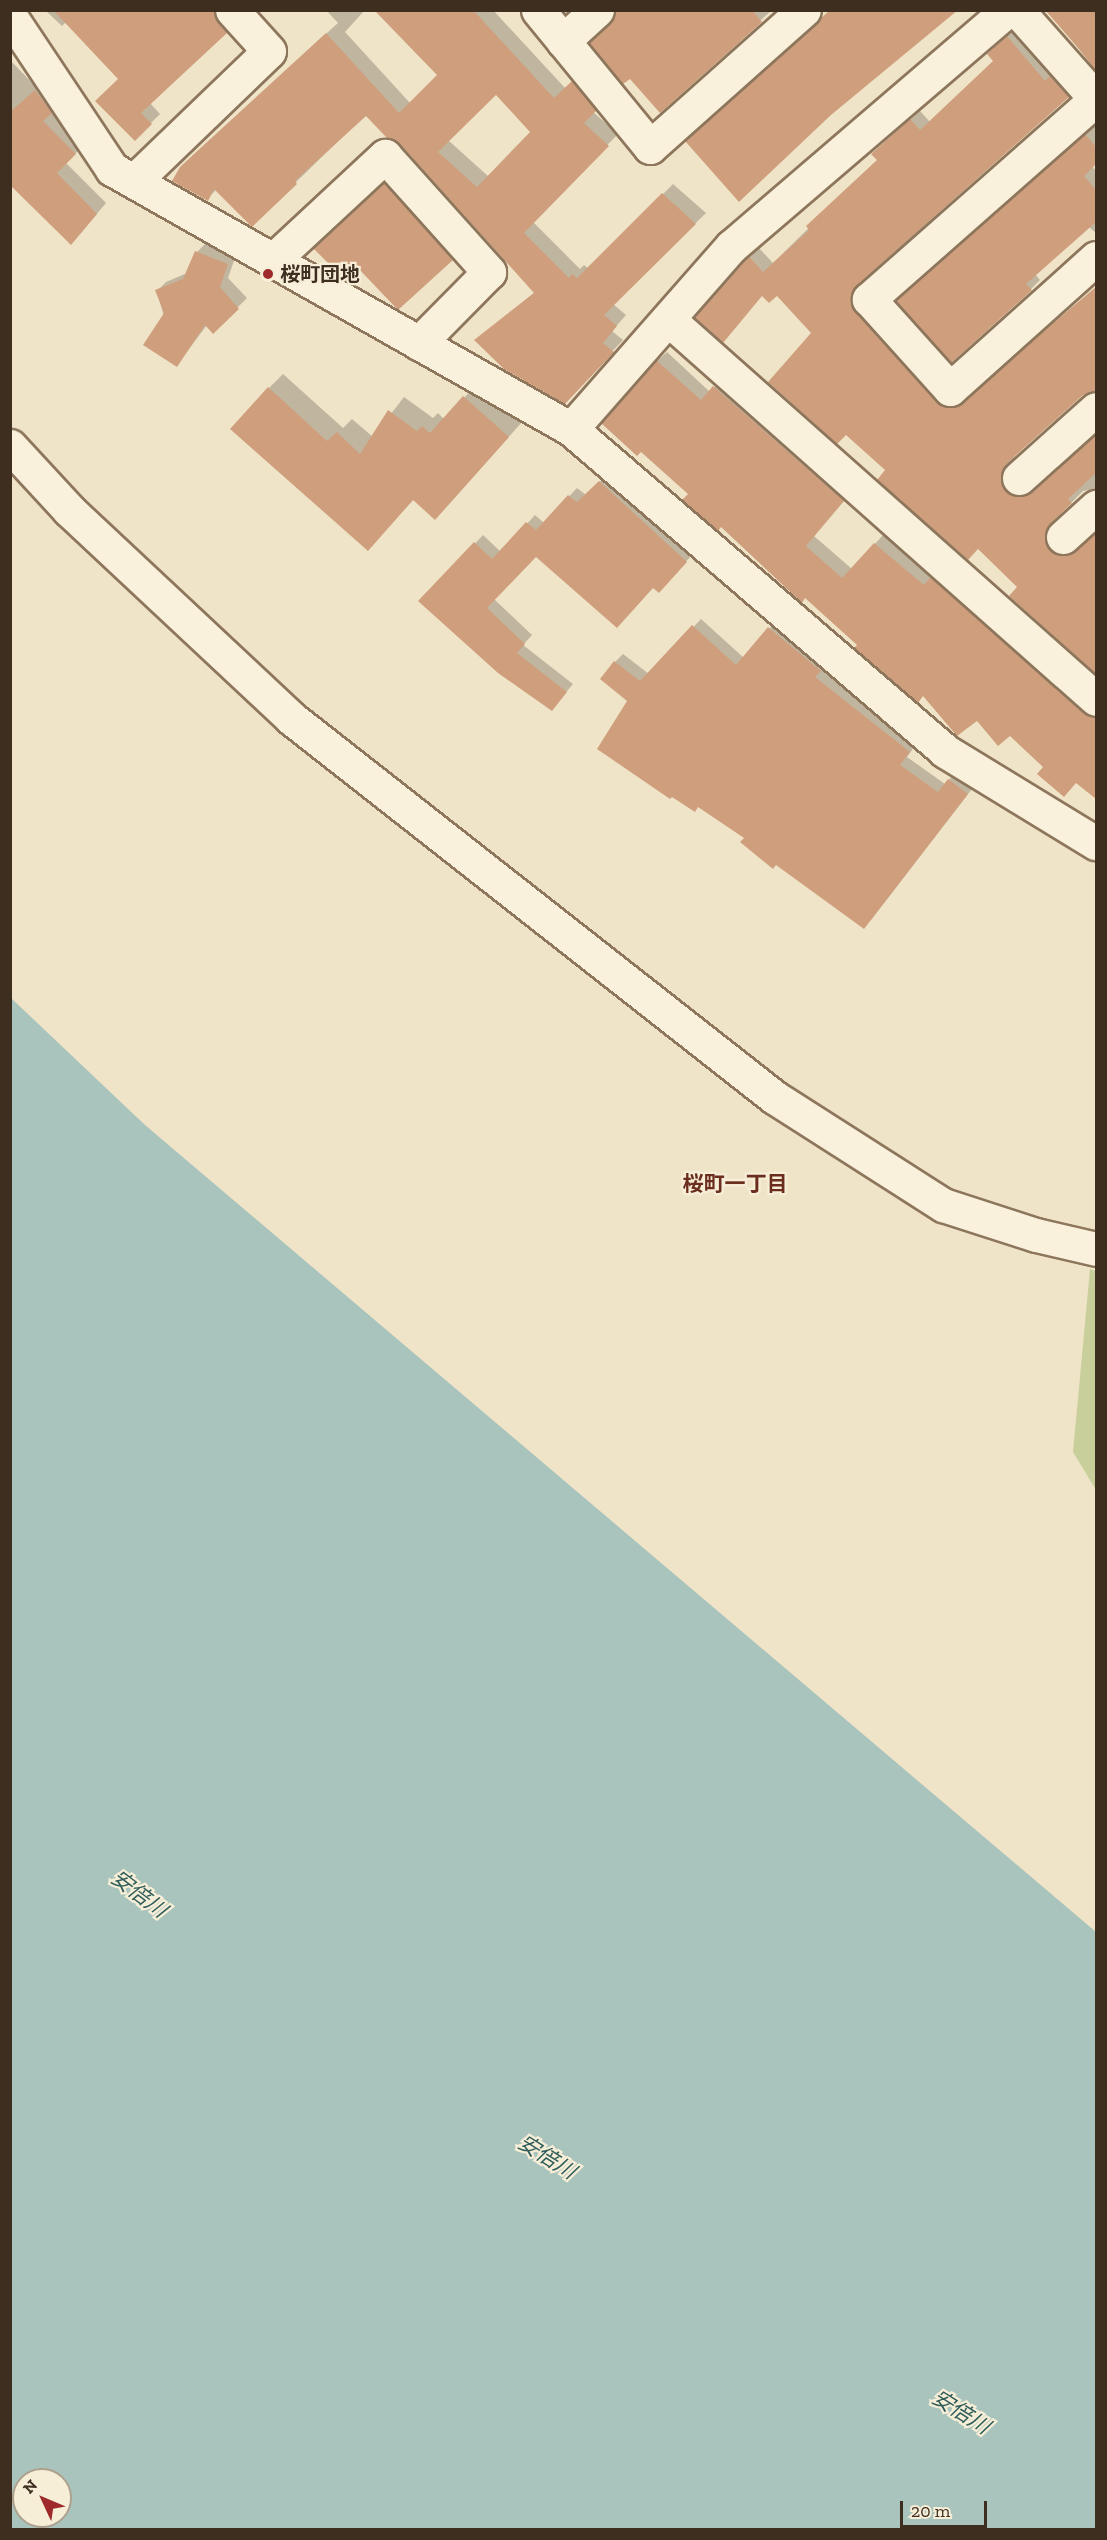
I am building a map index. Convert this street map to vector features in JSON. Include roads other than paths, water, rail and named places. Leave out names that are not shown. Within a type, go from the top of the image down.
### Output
[{"type":"street","points":[[134,182],[269,51],[231,10]]},
{"type":"street","points":[[538,10],[650,147],[804,10]]},
{"type":"street","points":[[563,41],[597,10]]},
{"type":"street","points":[[572,429],[732,246],[1007,10]]},
{"type":"street","points":[[1017,10],[1096,99],[869,299],[950,388],[1096,258]]},
{"type":"street","points":[[10,16],[112,169],[572,429],[945,751],[1089,829]]},
{"type":"street","points":[[273,260],[385,156],[489,272],[419,343]]},
{"type":"street","points":[[668,319],[1096,699]]},
{"type":"street","points":[[1019,478],[1096,409]]},
{"type":"street","points":[[10,446],[69,510],[291,718],[774,1097],[943,1205],[1036,1235],[1096,1249]]},
{"type":"street","points":[[1063,537],[1096,507]]},
{"type":"water","name":"安倍川","points":[[11,998],[145,1125],[1096,1932],[1096,2529],[11,2529]]},
{"type":"place","name":"桜町団地","points":[[268,274]]},
{"type":"district","name":"桜町一丁目","points":[[735,1184]]}]
